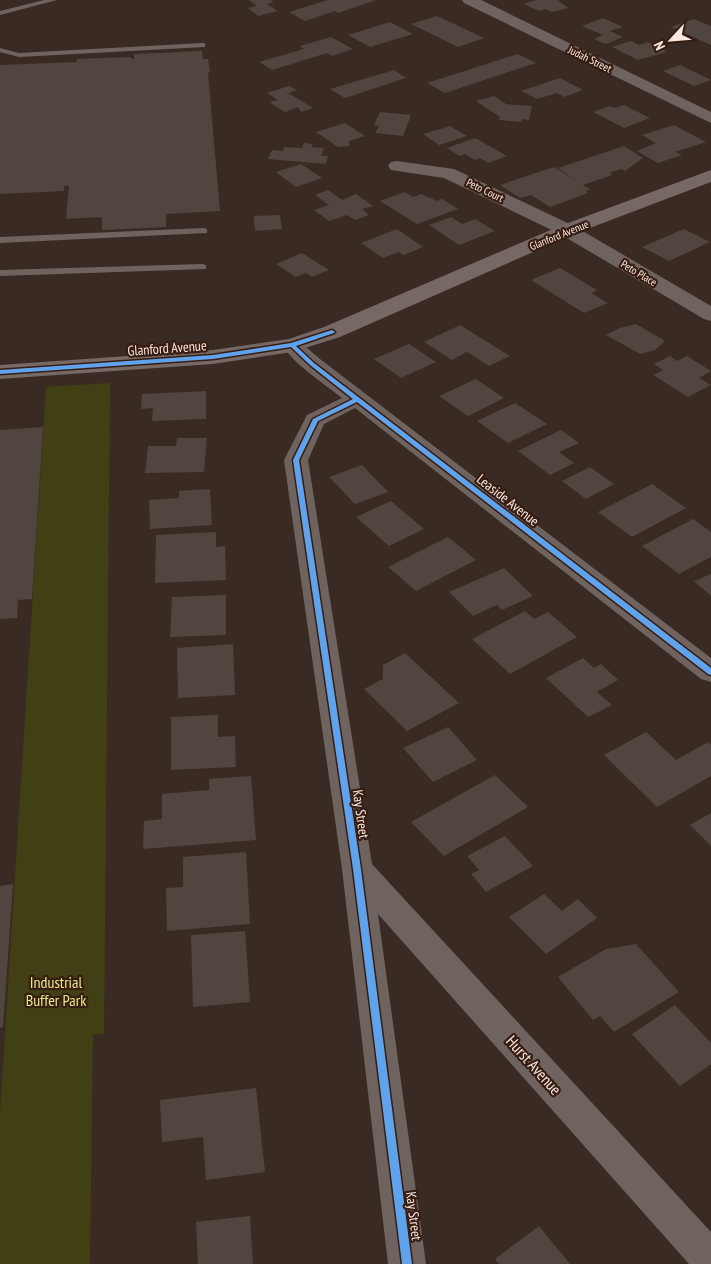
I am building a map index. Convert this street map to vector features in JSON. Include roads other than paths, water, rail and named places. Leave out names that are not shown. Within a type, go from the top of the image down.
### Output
[{"type":"main road","name":"Glanford Avenue","points":[[0,372],[213,357],[292,345],[332,332],[568,230],[711,176]]},
{"type":"street","name":"Judah Street","points":[[468,0],[711,118]]},
{"type":"street","name":"Peto Court","points":[[397,166],[448,173],[568,230]]},
{"type":"street","name":"Peto Place","points":[[568,230],[711,316]]},
{"type":"street","name":"Leaside Avenue","points":[[292,345],[312,364],[711,672]]},
{"type":"street","name":"Kay Street","points":[[357,399],[315,420],[296,460],[356,869],[407,1264]]},
{"type":"street","name":"Hurst Avenue","points":[[356,869],[711,1260]]},
{"type":"lane","points":[[0,13],[53,0]]},
{"type":"lane","points":[[0,50],[19,55],[202,45]]},
{"type":"lane","points":[[0,240],[204,231]]},
{"type":"lane","points":[[0,273],[202,267]]},
{"type":"park label","name":"Industrial Buffer Park","points":[[56,991]]}]
